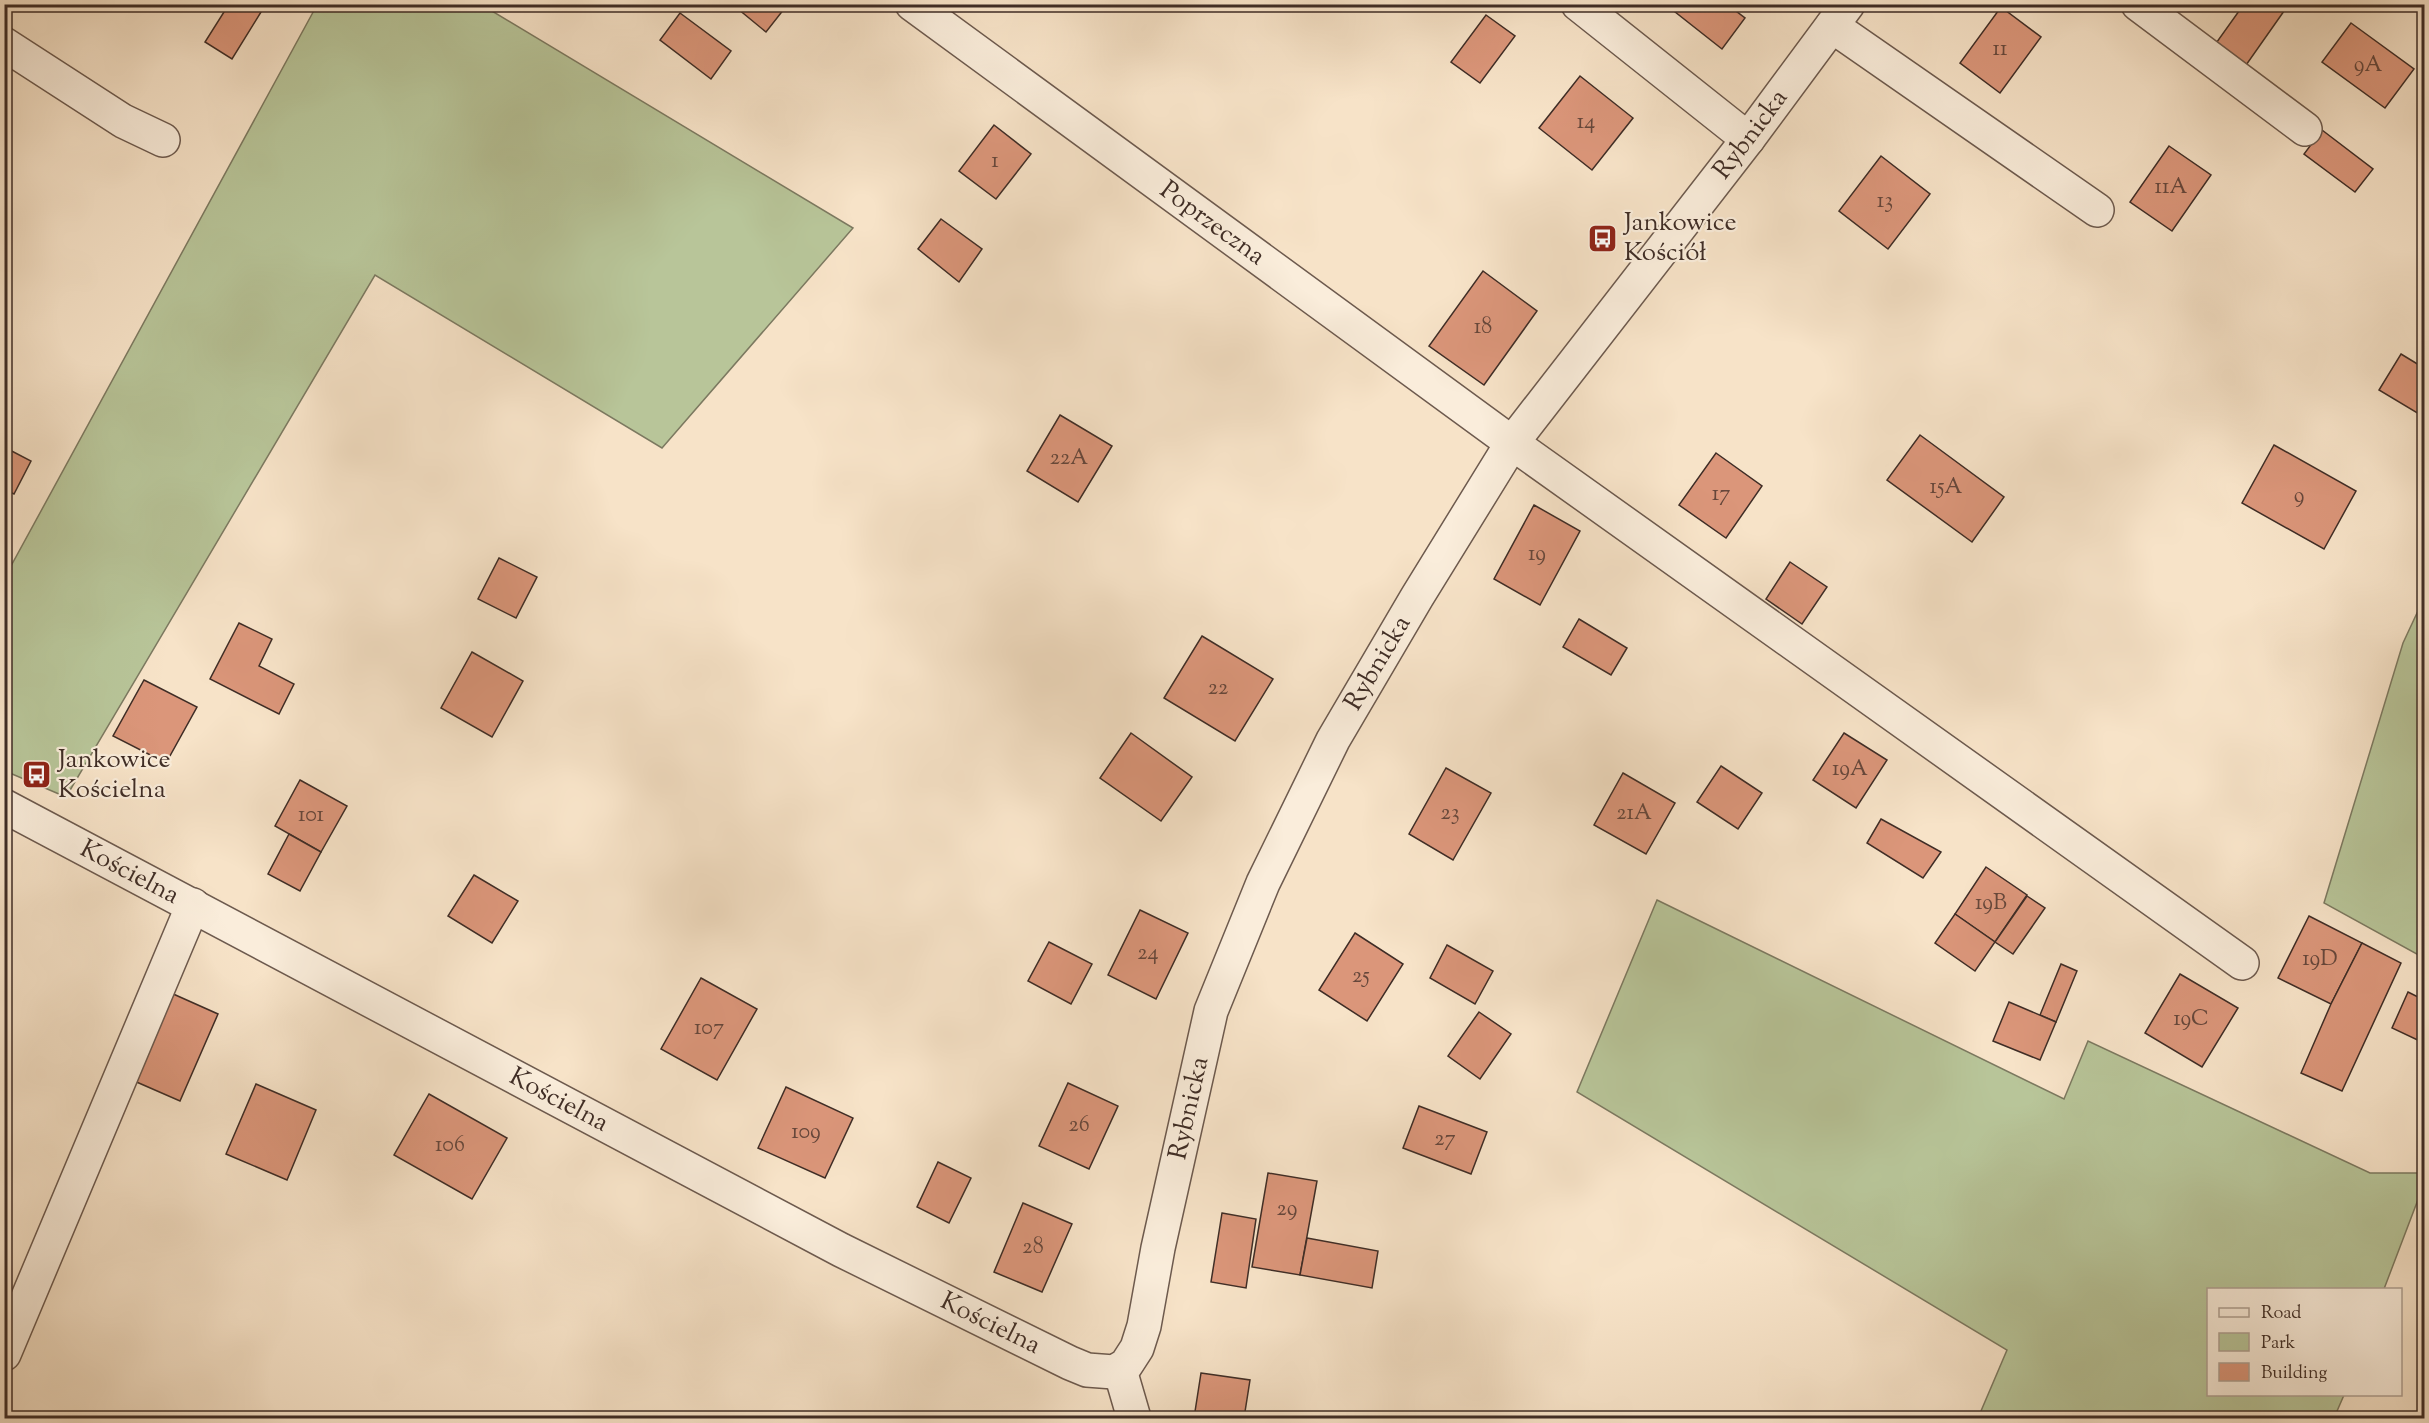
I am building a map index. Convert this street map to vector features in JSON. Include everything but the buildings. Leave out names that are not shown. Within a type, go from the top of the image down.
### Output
[{"type":"street","name":"Poprzeczna","points":[[912,4],[1512,443],[2242,963]]},
{"type":"street","points":[[1578,4],[1748,139]]},
{"type":"street","points":[[2138,4],[2305,129]]},
{"type":"street","name":"Rybnicka","points":[[1120,1370],[1133,1357],[1141,1338],[1158,1248],[1211,1011],[1263,883],[1333,740],[1417,597],[1512,443],[1748,139],[1840,15]]},
{"type":"street","points":[[1840,15],[2097,210]]},
{"type":"street","points":[[4,44],[123,121],[163,140]]},
{"type":"street","name":"Kościelna","points":[[4,806],[841,1250],[1087,1370],[1102,1372],[1120,1370]]},
{"type":"street","points":[[4,1354],[193,905]]},
{"type":"street","points":[[1120,1370],[1134,1419]]},
{"type":"green space","points":[[317,5],[482,5],[853,228],[662,448],[375,275],[66,797],[5,771],[5,577]]},
{"type":"green space","points":[[2424,598],[2424,958],[2324,903],[2403,643]]},
{"type":"green space","points":[[1657,900],[2064,1099],[2088,1041],[2370,1173],[2424,1173],[2424,1199],[2419,1197],[2384,1288],[2207,1288],[2207,1396],[2344,1396],[2334,1418],[1978,1418],[2007,1350],[1577,1092]]},
{"type":"place","name":"Jankowice Kościół","points":[[1603,238]]},
{"type":"place","name":"Jankowice Kościelna","points":[[37,775]]}]
